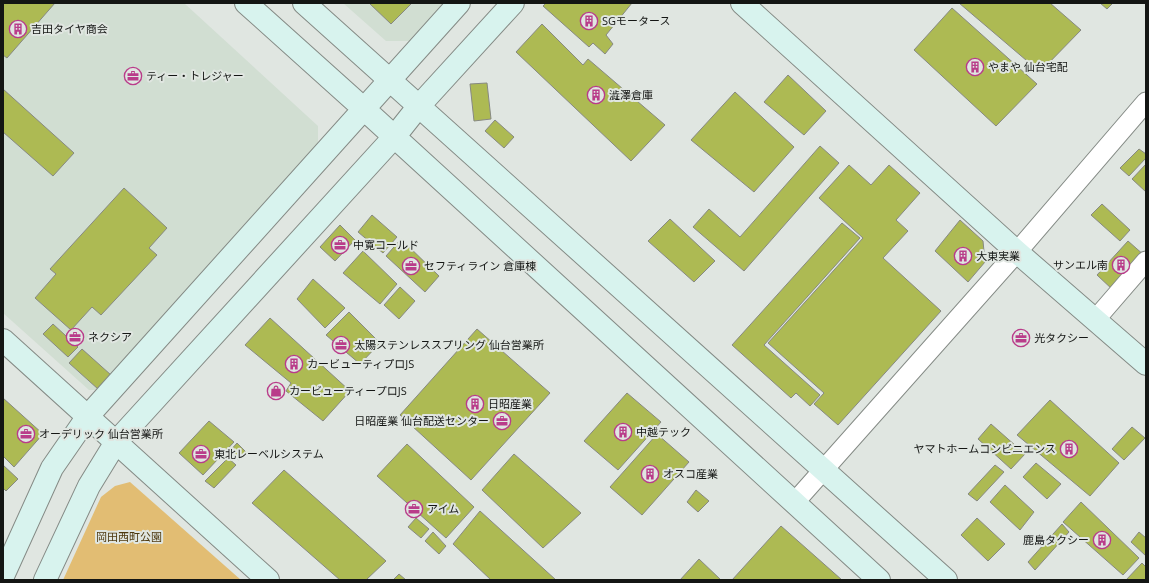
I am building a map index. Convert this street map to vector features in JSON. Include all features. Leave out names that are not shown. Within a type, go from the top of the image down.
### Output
[{"type":"street","points":[[246,3],[395,136],[794,504],[879,580]]},
{"type":"street","points":[[304,3],[946,580]]},
{"type":"street","points":[[3,576],[52,468],[88,416],[459,3]]},
{"type":"street","points":[[45,580],[89,486],[116,442],[395,136],[418,107],[513,3]]},
{"type":"street","points":[[742,3],[1016,252],[1146,364]]},
{"type":"street","points":[[794,504],[1146,102]]},
{"type":"street","points":[[1094,320],[1146,261]]},
{"type":"street","points":[[3,340],[268,580]]},
{"type":"shaded area","points":[[3,3],[184,3],[318,126],[318,147],[100,390],[89,390],[3,313]]},
{"type":"shaded area","points":[[343,3],[452,3],[418,41],[386,41]]},
{"type":"green space","name":"岡田西町公園","points":[[130,482],[241,580],[63,580],[101,497],[115,486]]},
{"type":"building","name":"吉田タイヤ商会","points":[[3,3],[55,3],[7,58],[3,55]]},
{"type":"building","points":[[369,3],[412,3],[391,24]]},
{"type":"building","name":"SGモータース","points":[[546,3],[632,3],[606,35],[613,44],[605,54],[593,43],[589,47],[543,6]]},
{"type":"building","points":[[959,3],[1050,3],[1081,30],[1040,72]]},
{"type":"building","points":[[1100,3],[1113,3],[1107,9]]},
{"type":"building","name":"やまや 仙台宅配","points":[[952,8],[1037,84],[996,126],[914,50]]},
{"type":"building","name":"澁澤倉庫","points":[[542,24],[583,65],[588,59],[665,125],[631,161],[516,52]]},
{"type":"building","points":[[788,75],[826,111],[804,135],[764,102]]},
{"type":"building","points":[[487,83],[491,119],[474,121],[470,84]]},
{"type":"building","points":[[3,89],[74,153],[53,176],[3,132]]},
{"type":"building","points":[[735,92],[794,147],[754,192],[691,140]]},
{"type":"building","points":[[495,120],[514,137],[504,148],[485,131]]},
{"type":"building","points":[[820,146],[839,163],[744,271],[693,227],[709,209],[740,237]]},
{"type":"building","points":[[1139,149],[1146,154],[1146,158],[1129,176],[1120,168]]},
{"type":"building","points":[[1146,164],[1146,192],[1132,179]]},
{"type":"building","points":[[849,165],[871,185],[889,165],[920,193],[896,220],[908,231],[883,258],[941,311],[838,425],[814,404],[824,393],[768,343],[863,238],[819,198]]},
{"type":"building","points":[[124,188],[167,228],[149,248],[157,255],[101,315],[92,307],[71,330],[35,298],[56,274],[50,269]]},
{"type":"building","points":[[1102,204],[1130,230],[1120,241],[1091,215]]},
{"type":"building","points":[[372,215],[397,237],[383,253],[358,232]]},
{"type":"building","points":[[670,219],[715,261],[694,282],[648,241]]},
{"type":"building","name":"大東実業","points":[[960,220],[983,241],[985,262],[968,282],[935,251]]},
{"type":"building","points":[[842,223],[860,238],[764,345],[820,395],[810,406],[796,393],[791,398],[732,345]]},
{"type":"building","points":[[340,225],[355,240],[335,261],[320,247]]},
{"type":"building","points":[[401,239],[439,276],[425,292],[386,256]]},
{"type":"building","name":"サンエル南","points":[[1128,241],[1145,256],[1113,290],[1097,275]]},
{"type":"building","points":[[363,251],[397,284],[380,304],[343,273]]},
{"type":"building","points":[[313,279],[345,308],[325,328],[297,299]]},
{"type":"building","points":[[400,287],[415,301],[399,319],[384,305]]},
{"type":"building","points":[[349,312],[380,343],[360,364],[326,335]]},
{"type":"building","name":"カービューティプロJS","points":[[270,318],[350,391],[323,421],[286,391],[291,383],[245,345]]},
{"type":"building","points":[[53,324],[78,347],[68,357],[43,334]]},
{"type":"building","name":"日昭産業","points":[[477,329],[550,393],[471,480],[400,415]]},
{"type":"building","points":[[82,349],[111,375],[98,389],[69,363]]},
{"type":"building","name":"中越テック","points":[[627,393],[661,422],[618,470],[584,441]]},
{"type":"building","points":[[3,398],[43,434],[14,467],[3,456]]},
{"type":"building","name":"ヤマトホームコンビニエンス","points":[[1050,400],[1119,463],[1090,496],[1017,435]]},
{"type":"building","points":[[209,421],[234,442],[203,475],[179,453]]},
{"type":"building","points":[[991,424],[1025,454],[1011,469],[978,439]]},
{"type":"building","points":[[1132,427],[1145,438],[1124,460],[1112,449]]},
{"type":"building","name":"オスコ産業","points":[[657,434],[689,462],[642,515],[610,487]]},
{"type":"building","points":[[237,443],[246,452],[239,460],[229,452]]},
{"type":"building","points":[[407,444],[474,507],[446,538],[377,476]]},
{"type":"building","points":[[514,454],[581,513],[543,548],[482,490]]},
{"type":"building","points":[[228,458],[236,465],[214,488],[205,481]]},
{"type":"building","points":[[1036,463],[1061,484],[1047,499],[1023,477]]},
{"type":"building","points":[[3,465],[18,479],[6,491],[3,488]]},
{"type":"building","points":[[995,465],[1004,472],[977,501],[968,494]]},
{"type":"building","points":[[284,470],[386,561],[366,580],[340,580],[252,503]]},
{"type":"building","points":[[1005,485],[1034,512],[1020,530],[990,502]]},
{"type":"building","points":[[696,490],[709,501],[698,512],[687,502]]},
{"type":"building","name":"鹿島タクシー","points":[[1081,502],[1139,558],[1123,575],[1063,522]]},
{"type":"building","points":[[480,511],[556,580],[491,580],[453,544]]},
{"type":"building","points":[[416,518],[429,529],[421,538],[408,527]]},
{"type":"building","points":[[977,518],[1005,544],[988,561],[961,535]]},
{"type":"building","points":[[1062,524],[1069,532],[1035,570],[1028,562]]},
{"type":"building","points":[[781,526],[842,580],[732,580]]},
{"type":"building","points":[[433,532],[446,546],[439,554],[425,541]]},
{"type":"building","points":[[1139,532],[1146,538],[1146,556],[1131,542]]},
{"type":"building","points":[[699,559],[721,580],[680,580]]},
{"type":"building","points":[[1142,563],[1146,567],[1146,580],[1126,580]]},
{"type":"building","points":[[399,574],[406,580],[393,580]]},
{"type":"place","name":"SGモータース","points":[[589,21]]},
{"type":"place","name":"吉田タイヤ商会","points":[[18,29]]},
{"type":"place","name":"やまや 仙台宅配","points":[[975,67]]},
{"type":"place","name":"ティー・トレジャー","points":[[133,76]]},
{"type":"place","name":"澁澤倉庫","points":[[596,95]]},
{"type":"place","name":"中寛コールド","points":[[340,245]]},
{"type":"place","name":"大東実業","points":[[963,256]]},
{"type":"place","name":"サンエル南","points":[[1121,265]]},
{"type":"place","name":"セフティライン 倉庫棟","points":[[411,266]]},
{"type":"place","name":"ネクシア","points":[[75,337]]},
{"type":"place","name":"光タクシー","points":[[1021,338]]},
{"type":"place","name":"太陽ステンレススプリング 仙台営業所","points":[[341,345]]},
{"type":"place","name":"カービューティプロJS","points":[[294,364]]},
{"type":"place","name":"カービューティープロJS","points":[[276,391]]},
{"type":"place","name":"日昭産業","points":[[475,404]]},
{"type":"place","name":"日昭産業 仙台配送センター","points":[[502,421]]},
{"type":"place","name":"中越テック","points":[[623,432]]},
{"type":"place","name":"オーデリック 仙台営業所","points":[[26,434]]},
{"type":"place","name":"ヤマトホームコンビニエンス","points":[[1069,449]]},
{"type":"place","name":"東北レーベルシステム","points":[[201,454]]},
{"type":"place","name":"オスコ産業","points":[[650,474]]},
{"type":"place","name":"アイム","points":[[414,509]]},
{"type":"place","name":"鹿島タクシー","points":[[1102,540]]}]
